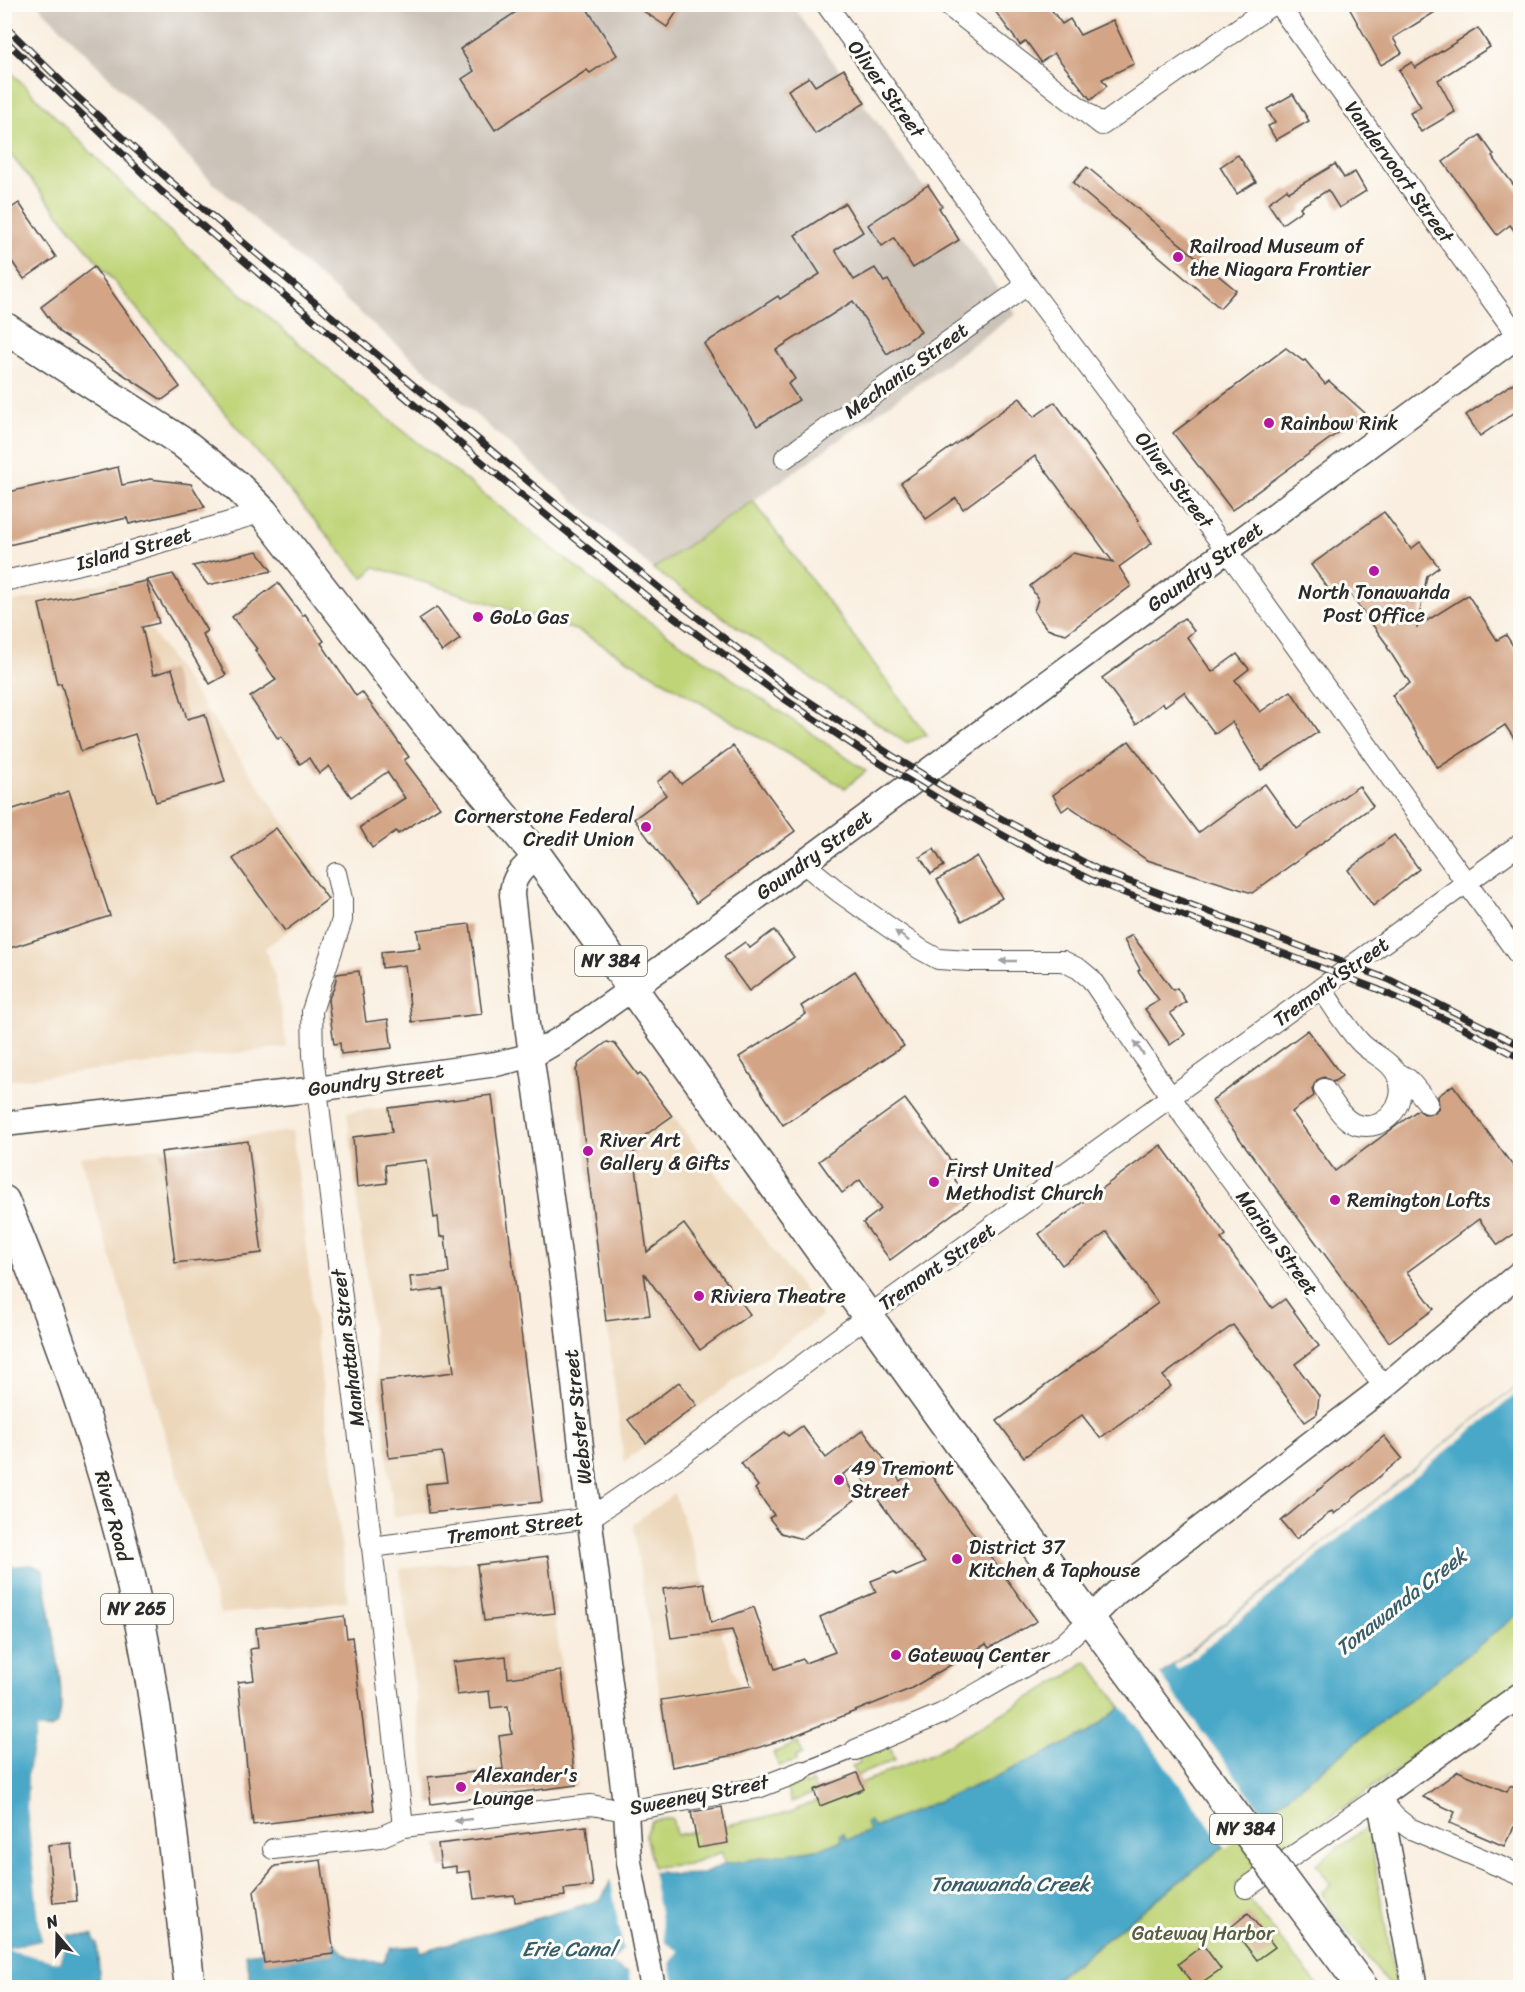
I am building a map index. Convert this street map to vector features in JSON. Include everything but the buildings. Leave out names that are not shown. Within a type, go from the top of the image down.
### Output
[{"type":"main road","name":"NY 384","points":[[4,327],[182,442],[236,485],[262,512],[434,732],[537,856],[1089,1620],[1363,1988]]},
{"type":"main road","name":"River Road","points":[[4,1201],[40,1287],[71,1374],[113,1510],[137,1613],[156,1715],[190,1988]]},
{"type":"street","name":"Oliver Street","points":[[826,4],[1027,285],[1227,551],[1521,957]]},
{"type":"street","points":[[946,4],[1102,125],[1273,4]]},
{"type":"street","name":"Vandervoort Street","points":[[1278,4],[1520,336]]},
{"type":"street","name":"Mechanic Street","points":[[785,458],[1027,285]]},
{"type":"street","name":"Goundry Street","points":[[4,1124],[317,1089],[496,1064],[533,1055],[564,1037],[631,989],[1520,336]]},
{"type":"street","name":"Island Street","points":[[4,580],[111,557],[262,512]]},
{"type":"street","name":"Tremont Street","points":[[372,1547],[590,1518],[679,1457],[868,1316],[1521,844]]},
{"type":"street","name":"Webster Street","points":[[537,856],[521,870],[512,887],[526,1013],[563,1284],[626,1811],[629,1862],[653,1988]]},
{"type":"street","name":"Marion Street","points":[[803,863],[839,892],[920,949],[938,958],[969,961],[1063,961],[1079,969],[1100,991],[1171,1097],[1384,1388]]},
{"type":"street","name":"Manhattan Street","points":[[336,873],[342,899],[342,920],[312,1011],[313,1055],[403,1827]]},
{"type":"street","points":[[1322,989],[1362,1044],[1388,1062],[1395,1071],[1401,1086],[1395,1112],[1386,1120],[1371,1125],[1358,1125],[1346,1118],[1324,1089]]},
{"type":"street","points":[[1395,1071],[1408,1079],[1428,1103]]},
{"type":"street","points":[[1089,1620],[1116,1593],[1384,1388],[1521,1273]]},
{"type":"street","name":"Sweeney Street","points":[[273,1849],[380,1837],[403,1827],[591,1806],[626,1811],[758,1788],[941,1714],[1062,1645],[1089,1620]]},
{"type":"street","points":[[1246,1888],[1379,1797],[1521,1695]]},
{"type":"street","points":[[1379,1797],[1394,1816],[1409,1828],[1521,1875]]},
{"type":"street","points":[[1379,1797],[1415,1988]]},
{"type":"shaded area","points":[[38,5],[792,5],[1016,314],[753,501],[653,569],[212,182]]},
{"type":"shaded area","points":[[116,580],[336,897],[265,948],[275,977],[287,1047],[6,1081],[5,604]]},
{"type":"shaded area","points":[[614,1037],[822,1316],[624,1462],[575,1065]]},
{"type":"shaded area","points":[[492,1095],[542,1500],[394,1517],[347,1112]]},
{"type":"shaded area","points":[[292,1131],[348,1601],[220,1614],[80,1157]]},
{"type":"shaded area","points":[[674,1494],[760,1745],[671,1767],[633,1524]]},
{"type":"shaded area","points":[[547,1552],[576,1786],[429,1804],[400,1569]]},
{"type":"green space","points":[[4,65],[166,228],[359,396],[618,600],[866,771],[845,788],[579,631],[375,567],[363,578],[5,148]]},
{"type":"green space","points":[[753,501],[927,735],[906,743],[653,569]]},
{"type":"green space","name":"Gateway Harbor","points":[[1520,1613],[1520,1683],[1236,1884],[1319,1987],[1045,1988]]},
{"type":"green space","points":[[1086,1661],[1121,1707],[1089,1733],[987,1781],[873,1828],[870,1822],[870,1831],[847,1840],[844,1834],[842,1840],[823,1848],[724,1864],[722,1852],[688,1864],[653,1867],[645,1835],[651,1821],[672,1818],[676,1835],[788,1813],[934,1753],[1067,1676]]},
{"type":"green space","points":[[798,1743],[802,1754],[795,1757],[796,1761],[779,1766],[773,1753]]},
{"type":"green space","points":[[887,1747],[891,1750],[895,1760],[856,1776],[852,1766],[860,1763],[858,1758]]},
{"type":"green space","points":[[804,1781],[806,1785],[813,1782],[817,1792],[791,1802],[787,1788]]},
{"type":"green space","points":[[1364,1829],[1369,1831],[1396,1987],[1390,1987],[1326,1903],[1322,1892],[1331,1885],[1316,1864]]},
{"type":"water","name":"Tonawanda Creek","points":[[1520,1383],[1520,1613],[1045,1987],[252,1988],[246,1954],[335,1943],[350,1957],[362,1961],[383,1962],[391,1948],[418,1946],[420,1952],[601,1900],[611,1880],[659,1872],[675,1875],[704,1874],[724,1864],[823,1848],[842,1840],[840,1835],[843,1833],[847,1840],[869,1831],[866,1823],[870,1821],[874,1828],[987,1781],[1089,1733]],"holes":[[[665,1942],[678,1951],[670,1964],[624,1971],[612,1963],[621,1950]]]},
{"type":"water","points":[[32,1565],[43,1570],[60,1676],[60,1715],[53,1728],[37,1729],[28,1772],[27,1809],[41,1941],[6,1948],[60,1963],[68,1935],[93,1935],[94,1942],[97,1943],[100,1986],[103,1987],[5,1988],[5,1567]]},
{"type":"pier","points":[[1520,1383],[1520,1391],[1178,1670],[1174,1665]]},
{"type":"pier","points":[[1159,1673],[1266,1817],[1226,1848],[1120,1704]]},
{"type":"pier","points":[[37,1729],[44,1729],[40,1732],[31,1773],[30,1808],[44,1941],[42,1944],[17,1949],[58,1959],[65,1935],[68,1935],[60,1963],[5,1949],[41,1941],[27,1809],[28,1772]]},
{"type":"pier","points":[[652,1870],[665,1942],[679,1951],[670,1964],[675,1987],[631,1987],[628,1971],[612,1963],[623,1949],[610,1877]],"holes":[[[664,1945],[674,1952],[668,1962],[625,1968],[616,1962],[622,1953]]]},
{"type":"railway","points":[[4,25],[71,91],[169,180],[529,482],[663,591],[790,689],[957,795],[1099,870],[1390,980],[1520,1045]]},
{"type":"railway","points":[[4,39],[161,191],[519,493],[655,603],[783,698],[880,763],[947,804],[1093,881],[1377,989],[1460,1026],[1520,1058]]},
{"type":"place","name":"Railroad Museum of the Niagara Frontier","points":[[1178,257]]},
{"type":"place","name":"Rainbow Rink","points":[[1269,423]]},
{"type":"place","name":"North Tonawanda Post Office","points":[[1374,571]]},
{"type":"place","name":"GoLo Gas","points":[[478,617]]},
{"type":"place","name":"Cornerstone Federal Credit Union","points":[[646,827]]},
{"type":"place","name":"River Art Gallery & Gifts","points":[[588,1151]]},
{"type":"place","name":"First United Methodist Church","points":[[934,1182]]},
{"type":"place","name":"Remington Lofts","points":[[1335,1200]]},
{"type":"place","name":"Riviera Theatre","points":[[699,1296]]},
{"type":"place","name":"49 Tremont Street","points":[[839,1480]]},
{"type":"place","name":"District 37 Kitchen & Taphouse","points":[[957,1559]]},
{"type":"place","name":"Gateway Center","points":[[896,1655]]},
{"type":"place","name":"Alexander's Lounge","points":[[461,1787]]},
{"type":"water label","name":"Erie Canal","points":[[569,1949]]}]
